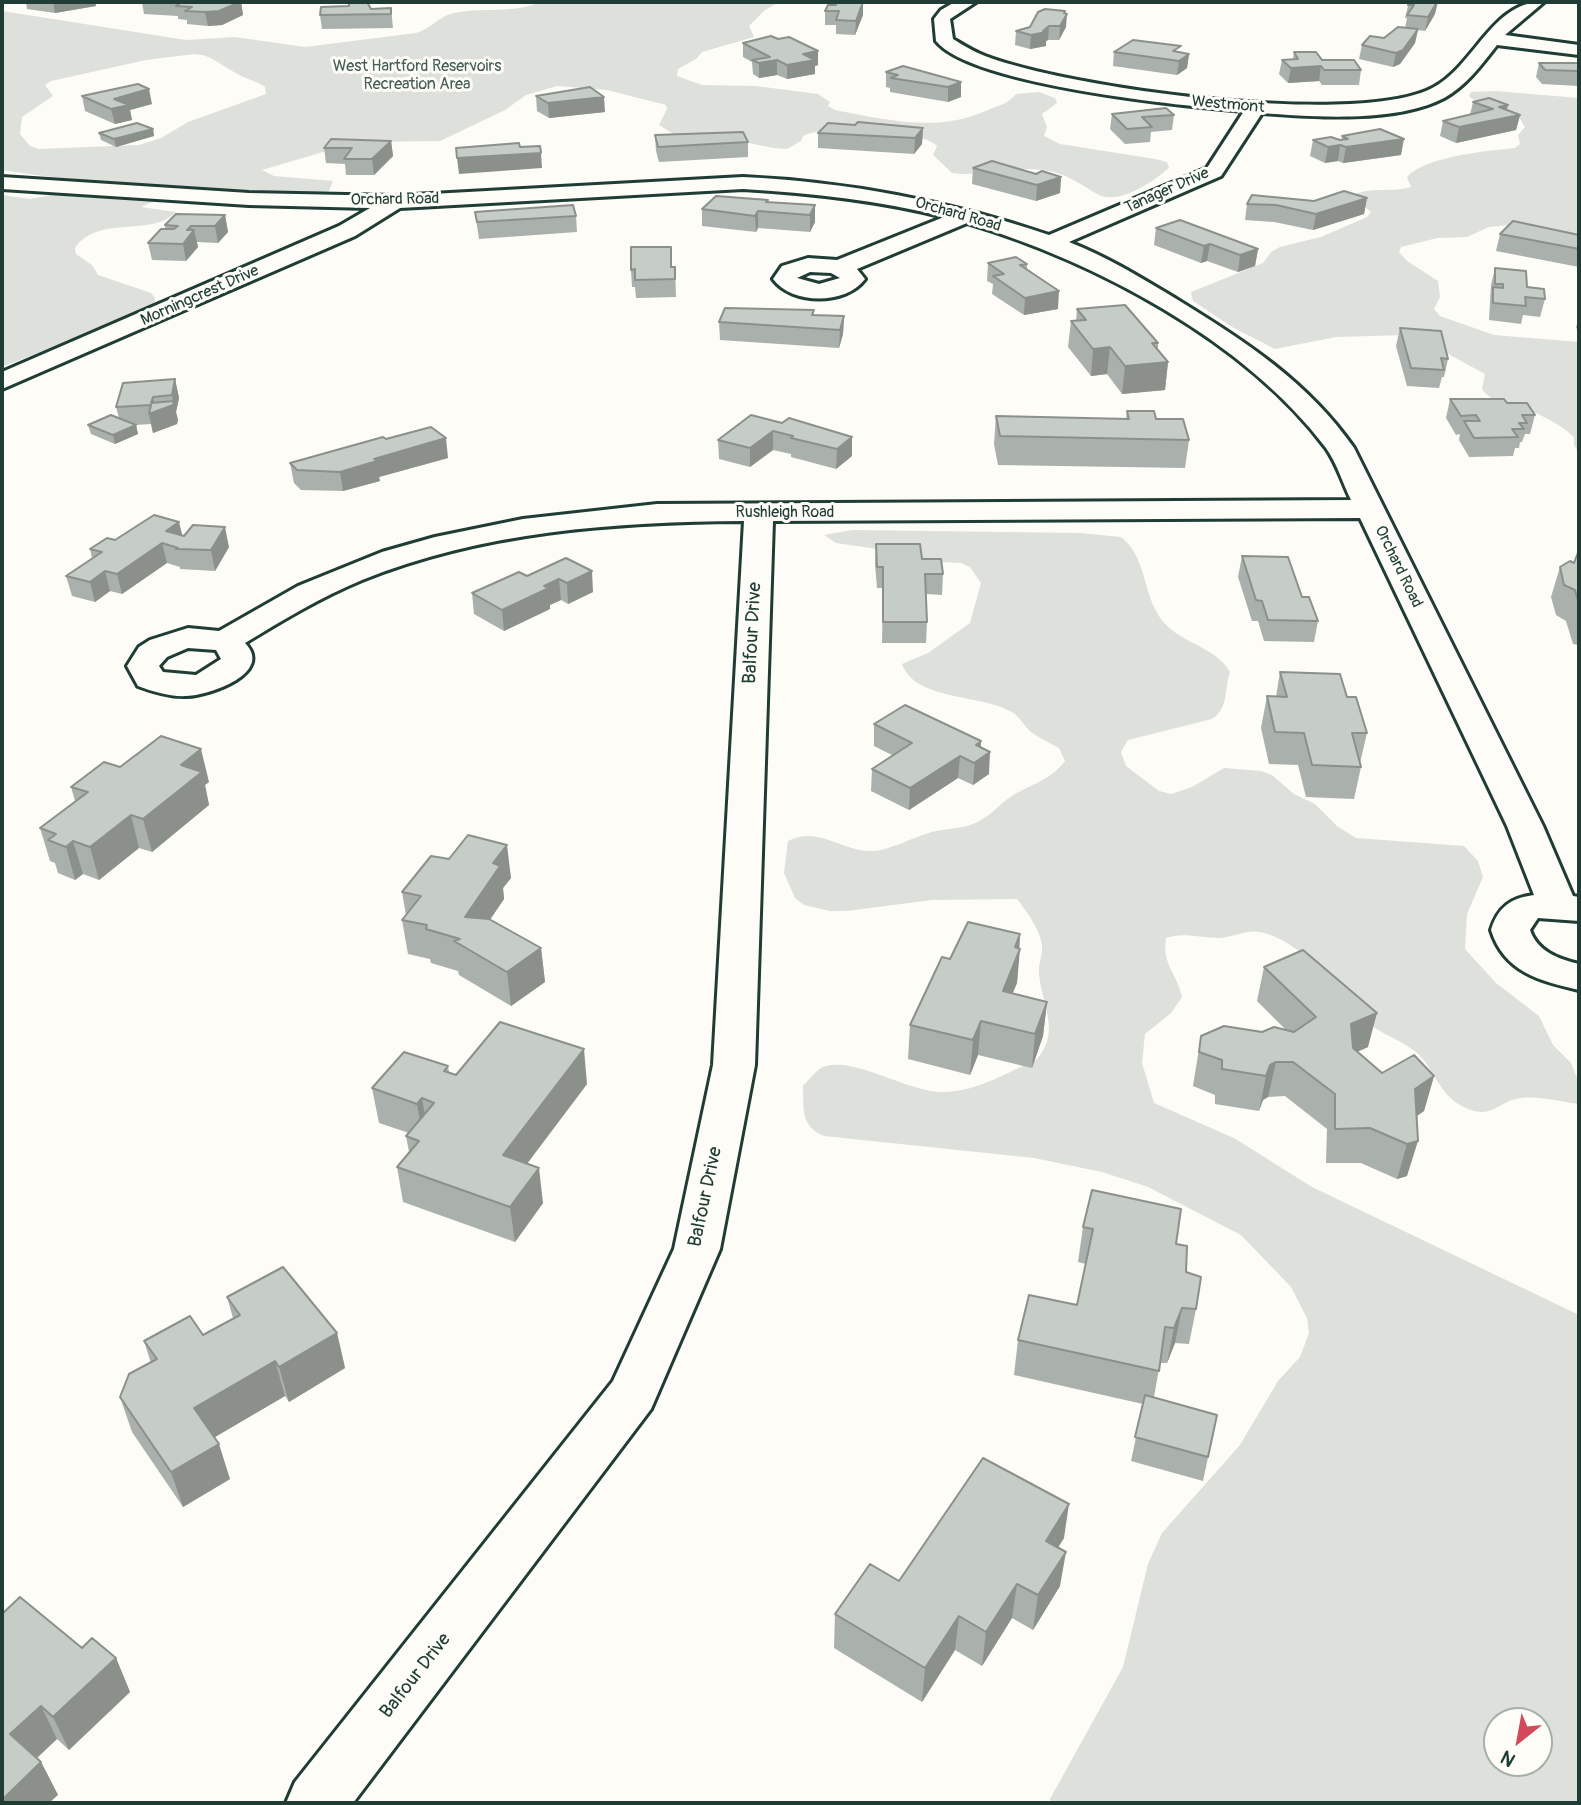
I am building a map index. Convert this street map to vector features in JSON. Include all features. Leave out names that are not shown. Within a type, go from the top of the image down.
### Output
[{"type":"street","name":"Westmont","points":[[968,2],[947,13],[939,27],[948,43],[987,63],[1065,82],[1171,99],[1256,108],[1350,110],[1419,101],[1439,93],[1460,79],[1507,21],[1536,2]]},
{"type":"street","points":[[1492,39],[1579,50]]},
{"type":"street","name":"Tanager Drive","points":[[1051,242],[1214,172],[1256,108]]},
{"type":"street","name":"Orchard Road","points":[[2,183],[249,198],[395,202],[743,183],[789,184],[878,195],[965,216],[1051,242],[1137,285],[1247,353],[1296,395],[1339,448],[1525,826],[1568,907],[1525,909],[1514,916],[1509,925],[1509,936],[1528,959],[1562,974],[1579,976]]},
{"type":"street","name":"Morningcrest Drive","points":[[2,381],[347,231],[395,202]]},
{"type":"street","points":[[839,268],[965,216]]},
{"type":"street","name":"Rushleigh Road","points":[[225,641],[309,593],[375,565],[457,540],[545,523],[657,513],[1370,509]]},
{"type":"street","name":"Balfour Drive","points":[[316,1803],[634,1394],[696,1248],[734,1065],[759,513]]},
{"type":"green space","name":"West Hartford Reservoirs Recreation Area","points":[[541,2],[779,2],[765,10],[749,26],[754,37],[702,52],[696,59],[678,69],[677,76],[702,85],[756,86],[818,94],[830,102],[828,106],[835,110],[893,120],[931,123],[969,117],[1003,104],[1016,94],[1039,92],[1055,98],[1057,103],[1042,114],[1047,127],[1044,136],[1060,144],[1167,162],[1169,168],[1135,191],[1105,197],[1051,171],[1020,169],[975,174],[952,173],[933,155],[937,146],[912,135],[893,132],[850,129],[814,132],[803,136],[801,141],[787,149],[716,136],[677,136],[659,125],[667,109],[666,105],[607,90],[557,86],[526,95],[505,110],[440,141],[357,142],[262,170],[274,176],[333,181],[329,191],[323,193],[122,184],[2,170],[2,11],[186,40],[235,37],[305,47],[416,33],[454,13],[530,6]],"holes":[[[200,55],[211,58],[265,87],[266,94],[188,122],[161,138],[139,145],[39,149],[30,146],[20,134],[22,117],[53,96],[45,85],[51,81],[146,60]]]},
{"type":"green space","points":[[1495,91],[1579,98],[1579,239],[1510,225],[1489,227],[1467,237],[1437,238],[1401,247],[1399,252],[1407,261],[1438,281],[1440,297],[1434,309],[1440,316],[1494,335],[1579,342],[1579,453],[1574,445],[1574,437],[1556,423],[1486,394],[1482,389],[1485,374],[1441,350],[1405,335],[1336,337],[1275,349],[1232,327],[1193,301],[1191,292],[1263,263],[1271,252],[1280,247],[1321,237],[1367,217],[1371,212],[1352,196],[1358,193],[1411,187],[1407,177],[1416,170],[1442,159],[1515,148],[1520,144],[1518,135],[1525,127],[1520,119],[1478,104],[1469,96],[1471,92]]},
{"type":"green space","points":[[2,195],[30,199],[52,195],[154,201],[141,207],[176,212],[153,224],[97,232],[85,238],[75,248],[76,254],[92,265],[98,275],[151,293],[155,298],[154,305],[145,311],[2,367]]},
{"type":"green space","points":[[852,530],[1080,533],[1121,537],[1136,555],[1150,598],[1161,619],[1177,634],[1216,656],[1230,672],[1224,704],[1217,715],[1212,719],[1128,740],[1121,752],[1126,766],[1159,791],[1171,794],[1192,787],[1224,768],[1261,771],[1272,775],[1294,794],[1315,804],[1337,826],[1356,838],[1464,846],[1478,861],[1483,877],[1467,914],[1465,949],[1496,983],[1539,1016],[1553,1045],[1571,1063],[1579,1083],[1579,1104],[1543,1098],[1521,1098],[1488,1111],[1480,1112],[1462,1106],[1444,1091],[1416,1052],[1368,1023],[1306,957],[1277,938],[1255,931],[1218,938],[1185,935],[1166,938],[1166,955],[1182,997],[1171,1013],[1145,1034],[1142,1063],[1154,1103],[1234,1138],[1312,1187],[1579,1315],[1579,1803],[1051,1803],[1050,1799],[1123,1667],[1148,1564],[1162,1533],[1240,1445],[1278,1381],[1300,1357],[1309,1333],[1307,1318],[1291,1287],[1241,1235],[1148,1187],[1102,1172],[1034,1158],[824,1136],[807,1122],[803,1086],[823,1067],[850,1066],[930,1091],[968,1089],[1036,1060],[1044,1050],[1049,1029],[1039,973],[1041,940],[1017,899],[932,900],[847,911],[830,911],[804,905],[795,898],[784,873],[788,841],[810,836],[852,848],[875,851],[932,832],[967,826],[1047,777],[1065,761],[1059,748],[1031,732],[1012,712],[920,685],[909,676],[902,664],[928,653],[970,623],[981,583],[970,567],[961,563],[918,561],[891,551],[836,543],[824,535]]},
{"type":"building","points":[[161,2],[240,2],[219,11],[205,12],[185,11],[192,7]]},
{"type":"building","points":[[367,2],[371,9],[391,8],[391,14],[320,15],[321,7]]},
{"type":"building","points":[[837,2],[863,2],[856,21],[836,20],[839,11],[825,11],[828,5],[836,5]]},
{"type":"building","points":[[1409,2],[1437,2],[1428,17],[1407,15],[1414,5],[1408,5]]},
{"type":"building","points":[[1045,9],[1065,11],[1067,14],[1060,26],[1049,26],[1043,31],[1047,32],[1031,35],[1016,31],[1030,27],[1038,12]]},
{"type":"building","points":[[1398,27],[1418,29],[1403,50],[1396,53],[1362,45],[1370,36],[1384,38]]},
{"type":"building","points":[[771,36],[778,39],[789,37],[818,51],[803,54],[815,60],[787,65],[777,60],[759,63],[752,60],[770,57],[743,43]]},
{"type":"building","points":[[1133,40],[1181,46],[1173,51],[1189,54],[1179,61],[1114,52]]},
{"type":"building","points":[[1294,52],[1316,52],[1322,60],[1354,60],[1361,70],[1324,70],[1321,66],[1291,68],[1282,60],[1298,59]]},
{"type":"building","points":[[1539,63],[1579,63],[1579,71],[1545,70]]},
{"type":"building","points":[[903,66],[961,82],[948,87],[891,78],[898,75],[886,72]]},
{"type":"building","points":[[138,84],[149,89],[114,99],[129,105],[111,109],[82,96]]},
{"type":"building","points":[[590,87],[604,97],[548,103],[536,96]]},
{"type":"building","points":[[1489,98],[1508,105],[1499,107],[1520,115],[1459,127],[1443,121],[1493,109],[1473,102]]},
{"type":"building","points":[[1166,108],[1174,115],[1142,117],[1152,127],[1127,129],[1112,114]]},
{"type":"building","points":[[858,122],[923,128],[915,138],[818,133],[828,123],[855,125]]},
{"type":"building","points":[[137,123],[153,129],[114,139],[99,133]]},
{"type":"building","points":[[1380,129],[1404,139],[1346,147],[1328,147],[1313,140],[1331,137],[1348,139],[1342,136]]},
{"type":"building","points":[[743,132],[748,142],[658,147],[655,135]]},
{"type":"building","points":[[331,139],[391,141],[372,159],[344,159],[352,148],[324,148]]},
{"type":"building","points":[[519,143],[520,147],[540,146],[541,153],[457,158],[456,148]]},
{"type":"building","points":[[992,161],[1036,174],[1042,171],[1061,177],[1037,185],[973,168]]},
{"type":"building","points":[[1344,191],[1367,198],[1316,214],[1276,205],[1247,204],[1252,195],[1314,201]]},
{"type":"building","points":[[716,196],[815,205],[810,215],[758,211],[755,216],[702,209]]},
{"type":"building","points":[[573,205],[576,216],[477,222],[475,212]]},
{"type":"building","points":[[176,214],[225,215],[215,226],[191,226],[187,230],[194,230],[183,244],[148,243],[161,229],[174,229],[178,226],[165,225]]},
{"type":"building","points":[[1180,220],[1258,249],[1240,255],[1210,244],[1204,246],[1156,228]]},
{"type":"building","points":[[1513,221],[1579,235],[1579,249],[1500,234]]},
{"type":"building","points":[[631,247],[671,247],[671,267],[675,267],[675,279],[635,280],[635,269],[631,270]]},
{"type":"building","points":[[1016,257],[1027,264],[1020,265],[1059,291],[1025,298],[993,276],[1004,274],[988,263]]},
{"type":"building","points":[[1495,268],[1526,271],[1527,287],[1544,289],[1545,299],[1525,297],[1526,306],[1493,303],[1493,287],[1503,288],[1503,284],[1495,284]]},
{"type":"building","points":[[1125,305],[1158,343],[1152,343],[1168,362],[1125,366],[1110,347],[1093,349],[1071,321],[1086,320],[1077,309]]},
{"type":"building","points":[[725,308],[814,310],[812,315],[844,316],[840,330],[719,322]]},
{"type":"building","points":[[1400,328],[1441,331],[1448,359],[1441,358],[1444,370],[1411,368]]},
{"type":"building","points":[[175,379],[172,395],[153,397],[151,403],[174,401],[173,405],[149,414],[151,405],[116,407],[123,383]]},
{"type":"building","points":[[1450,399],[1504,399],[1507,403],[1527,403],[1535,415],[1522,415],[1527,423],[1519,423],[1524,429],[1512,429],[1518,437],[1474,438],[1464,421],[1480,421],[1476,415],[1461,416]]},
{"type":"building","points":[[1127,411],[1154,411],[1156,419],[1183,419],[1189,440],[1000,436],[996,416],[1129,419]]},
{"type":"building","points":[[111,415],[136,425],[113,435],[88,425]]},
{"type":"building","points":[[751,415],[782,423],[789,418],[852,437],[837,449],[773,431],[750,448],[718,440]]},
{"type":"building","points":[[431,427],[446,438],[340,472],[297,470],[290,463],[383,437],[386,439]]},
{"type":"building","points":[[154,515],[179,522],[166,531],[184,536],[193,525],[225,527],[211,550],[176,549],[178,548],[162,543],[117,574],[105,571],[90,582],[66,576],[102,552],[90,549],[107,538],[115,540]]},
{"type":"building","points":[[876,544],[920,544],[922,559],[941,559],[943,574],[925,574],[927,622],[883,622],[883,567],[877,567]]},
{"type":"building","points":[[1579,550],[1579,604],[1575,590],[1564,585],[1560,567],[1570,561],[1574,563]]},
{"type":"building","points":[[1242,556],[1288,557],[1302,597],[1309,597],[1318,621],[1268,620],[1262,601],[1256,600]]},
{"type":"building","points":[[566,558],[592,571],[567,583],[559,579],[544,586],[549,588],[502,610],[472,593],[519,572],[527,576]]},
{"type":"building","points":[[1280,672],[1340,674],[1347,697],[1356,697],[1367,733],[1352,733],[1361,767],[1312,765],[1304,733],[1275,732],[1267,696],[1287,697]]},
{"type":"building","points":[[905,705],[981,741],[976,745],[990,752],[974,763],[960,756],[910,788],[872,769],[912,743],[874,724]]},
{"type":"building","points":[[161,736],[201,749],[181,765],[202,772],[143,819],[131,815],[90,847],[73,841],[66,847],[48,840],[56,834],[40,828],[88,792],[71,787],[104,762],[120,767]]},
{"type":"building","points":[[468,835],[507,845],[493,863],[500,866],[465,917],[489,919],[541,948],[507,972],[454,941],[460,939],[426,929],[427,925],[402,920],[421,896],[402,892],[431,856],[449,859]]},
{"type":"building","points":[[968,922],[1020,934],[1015,947],[1020,949],[1003,991],[1047,1002],[1035,1034],[981,1021],[973,1040],[910,1025],[942,957],[950,959]]},
{"type":"building","points":[[1303,950],[1377,1013],[1351,1024],[1353,1048],[1382,1073],[1414,1055],[1434,1076],[1415,1089],[1418,1141],[1407,1144],[1370,1128],[1335,1129],[1335,1094],[1293,1062],[1276,1062],[1270,1065],[1266,1076],[1222,1069],[1222,1060],[1199,1052],[1201,1036],[1224,1026],[1262,1032],[1274,1027],[1294,1032],[1316,1017],[1264,967]]},
{"type":"building","points":[[500,1022],[584,1049],[503,1155],[539,1168],[510,1207],[397,1167],[419,1141],[406,1136],[434,1103],[422,1098],[417,1104],[372,1088],[404,1052],[448,1066],[444,1071],[456,1075]]},
{"type":"building","points":[[1092,1190],[1181,1209],[1176,1244],[1187,1246],[1186,1272],[1201,1277],[1196,1309],[1182,1308],[1174,1328],[1165,1327],[1159,1371],[1018,1340],[1029,1295],[1077,1305],[1093,1229],[1083,1227]]},
{"type":"building","points":[[283,1267],[337,1333],[279,1367],[275,1361],[194,1408],[219,1444],[171,1472],[120,1397],[129,1374],[157,1359],[144,1341],[190,1316],[203,1335],[240,1315],[227,1297]]},
{"type":"building","points":[[1145,1395],[1217,1415],[1208,1457],[1135,1437]]},
{"type":"building","points":[[983,1458],[1069,1504],[1046,1541],[1066,1552],[1038,1595],[1017,1584],[986,1632],[959,1616],[925,1668],[835,1614],[870,1564],[899,1581]]},
{"type":"building","points":[[20,1597],[82,1648],[92,1638],[116,1658],[53,1717],[41,1706],[10,1734],[41,1762],[2,1800],[2,1614]]}]
